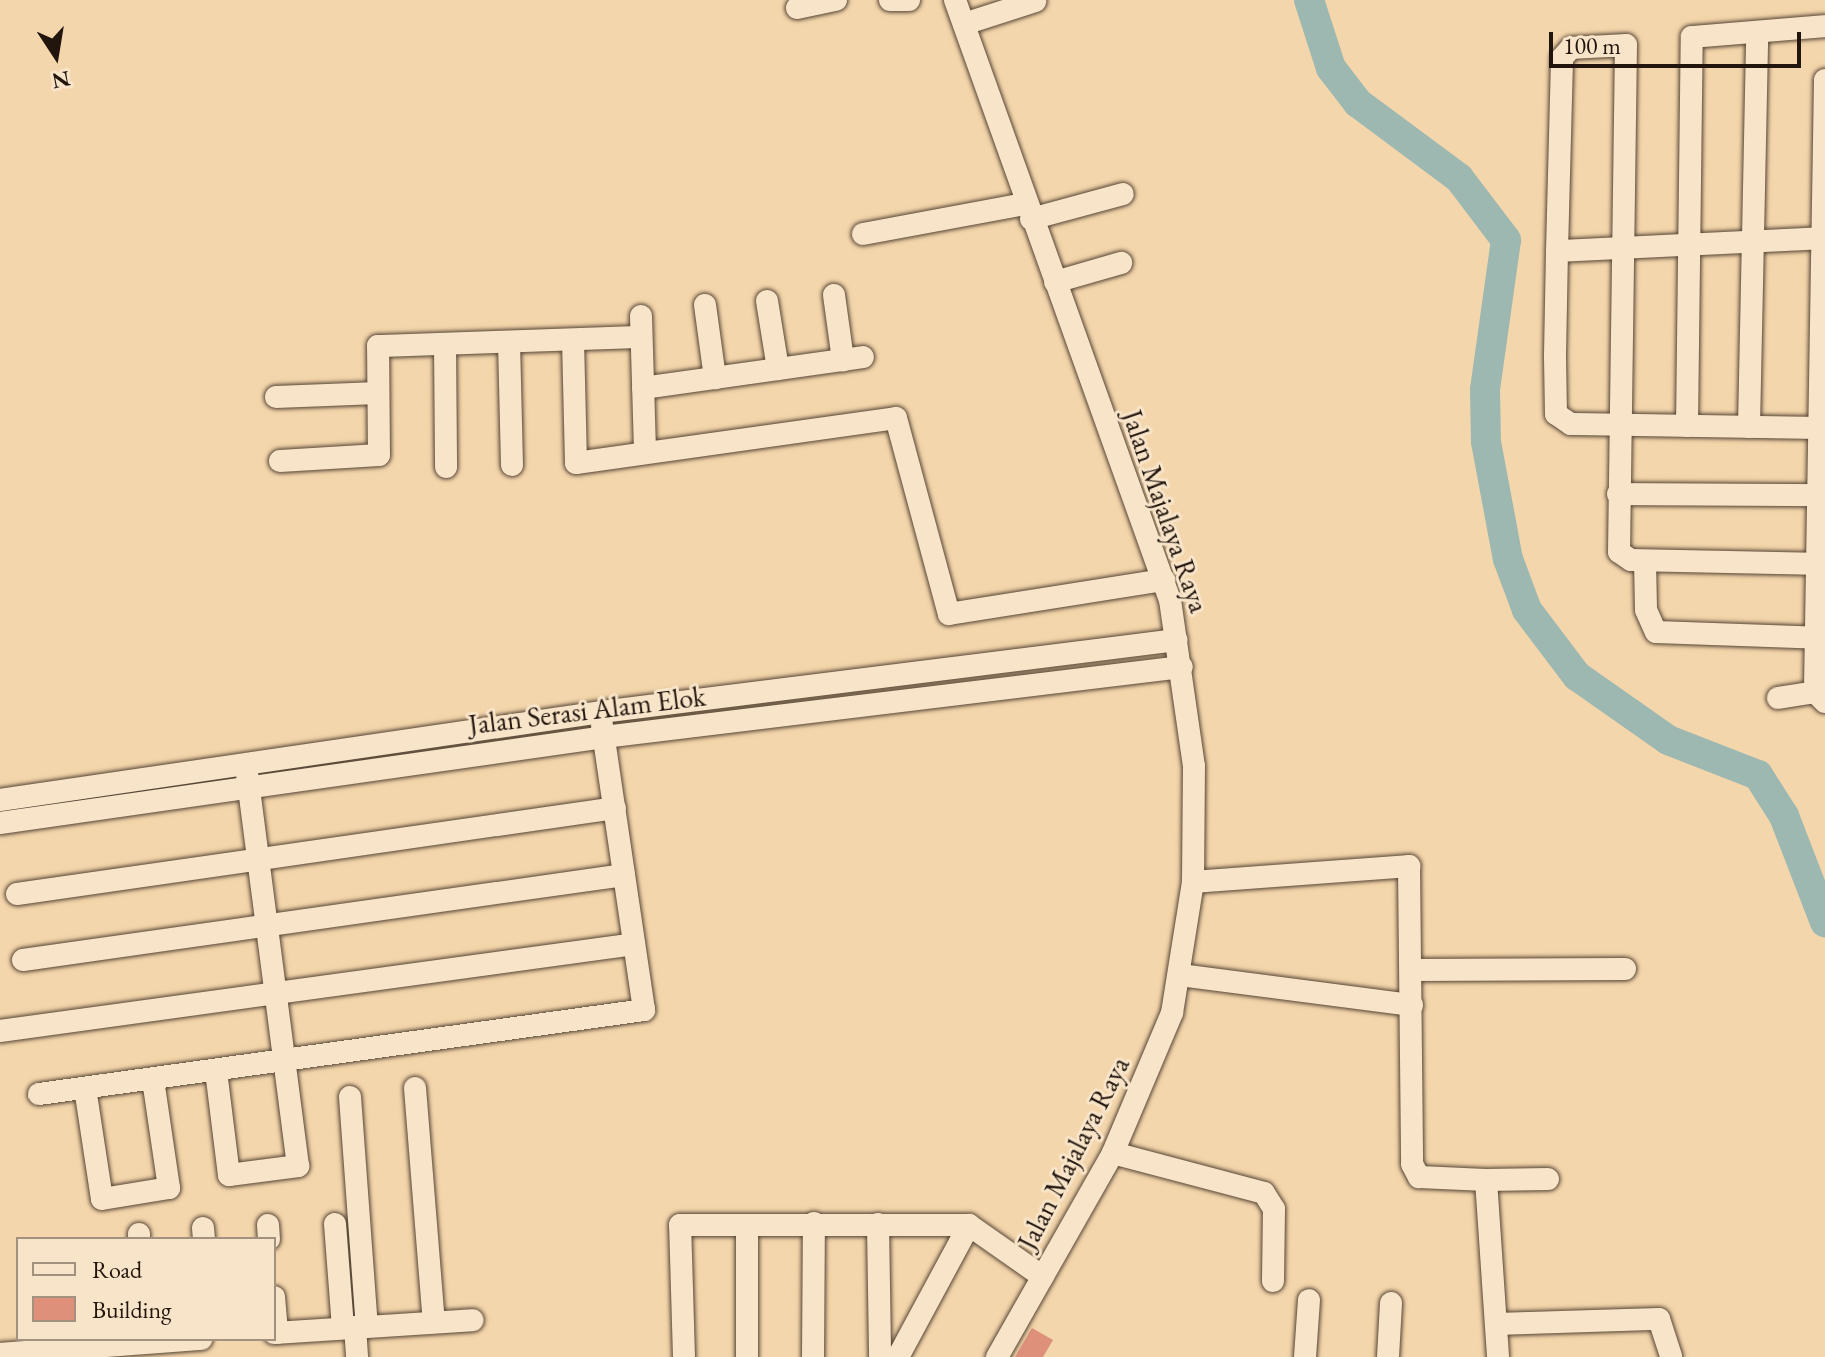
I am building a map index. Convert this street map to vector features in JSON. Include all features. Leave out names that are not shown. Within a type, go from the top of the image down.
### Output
[{"type":"street","points":[[797,8],[836,0]]},
{"type":"street","points":[[890,0],[909,0]]},
{"type":"street","name":"Jalan Majalaya Raya","points":[[955,0],[1028,212],[1164,580],[1194,742],[1193,882],[1180,975],[1113,1153],[997,1357]]},
{"type":"street","points":[[964,24],[1035,1]]},
{"type":"street","points":[[1687,426],[1692,37],[1825,26]]},
{"type":"street","points":[[1749,427],[1757,33]]},
{"type":"street","points":[[1821,428],[1619,425],[1571,424],[1556,414],[1562,58],[1585,45],[1626,45],[1620,246],[1619,425],[1618,494],[1619,552],[1645,561],[1821,564]]},
{"type":"street","points":[[1778,698],[1820,697],[1821,238],[1825,80]]},
{"type":"street","points":[[863,234],[1028,212],[1123,194]]},
{"type":"street","points":[[1557,251],[1821,238]]},
{"type":"street","points":[[1055,282],[1121,263]]},
{"type":"street","points":[[643,388],[853,358],[834,295]]},
{"type":"street","points":[[767,301],[778,369]]},
{"type":"street","points":[[705,305],[715,378]]},
{"type":"street","points":[[280,461],[379,455],[378,346],[573,340],[641,326],[645,453]]},
{"type":"street","points":[[573,340],[576,463],[896,418],[949,614],[1164,580]]},
{"type":"street","points":[[509,342],[512,465]]},
{"type":"street","points":[[445,344],[446,467]]},
{"type":"street","points":[[276,397],[378,393]]},
{"type":"street","points":[[1618,494],[1821,495]]},
{"type":"street","points":[[1645,561],[1646,610],[1656,632],[1820,638]]},
{"type":"street","name":"Jalan Serasi Alam Elok","points":[[0,823],[248,774],[601,712],[1177,640]]},
{"type":"street","points":[[1112,649],[1114,676]]},
{"type":"street","name":"Jalan Serasi Alam Elok","points":[[0,800],[604,737],[1182,667]]},
{"type":"street","points":[[39,1094],[644,1010],[601,712]]},
{"type":"street","points":[[216,1071],[229,1175],[298,1166],[248,774]]},
{"type":"street","points":[[17,894],[615,808]]},
{"type":"street","points":[[1193,882],[1409,866],[1413,970],[1413,1171],[1486,1180],[1548,1179]]},
{"type":"street","points":[[23,960],[267,928],[624,875]]},
{"type":"street","points":[[0,1031],[634,944]]},
{"type":"street","points":[[1413,970],[1625,969]]},
{"type":"street","points":[[1180,975],[1412,1005]]},
{"type":"street","points":[[85,1088],[102,1199],[169,1188],[153,1079]]},
{"type":"street","points":[[415,1088],[434,1322]]},
{"type":"street","points":[[350,1097],[357,1357]]},
{"type":"street","points":[[1113,1153],[1264,1193],[1274,1209],[1273,1281]]},
{"type":"street","points":[[1486,1180],[1498,1357]]},
{"type":"street","points":[[813,1357],[814,1223]]},
{"type":"street","points":[[335,1224],[355,1327]]},
{"type":"street","points":[[878,1224],[880,1357]]},
{"type":"street","points":[[684,1357],[680,1225],[969,1225],[1043,1277]]},
{"type":"street","points":[[747,1225],[747,1357]]},
{"type":"street","points":[[898,1357],[969,1225]]},
{"type":"street","points":[[1305,1357],[1309,1300]]},
{"type":"street","points":[[1388,1357],[1391,1303]]},
{"type":"street","points":[[1496,1324],[1659,1319],[1671,1357]]},
{"type":"street","points":[[276,1333],[473,1320]]},
{"type":"street","points":[[0,1354],[83,1344],[120,1351],[147,1341]]},
{"type":"building","points":[[1032,1328],[1053,1340],[1043,1357],[1015,1357]]},
{"type":"waterway","points":[[1309,0],[1331,68],[1358,103],[1459,178],[1506,240],[1485,390],[1486,442],[1508,559],[1527,610],[1577,676],[1668,740],[1758,775],[1784,816],[1825,922]]}]
